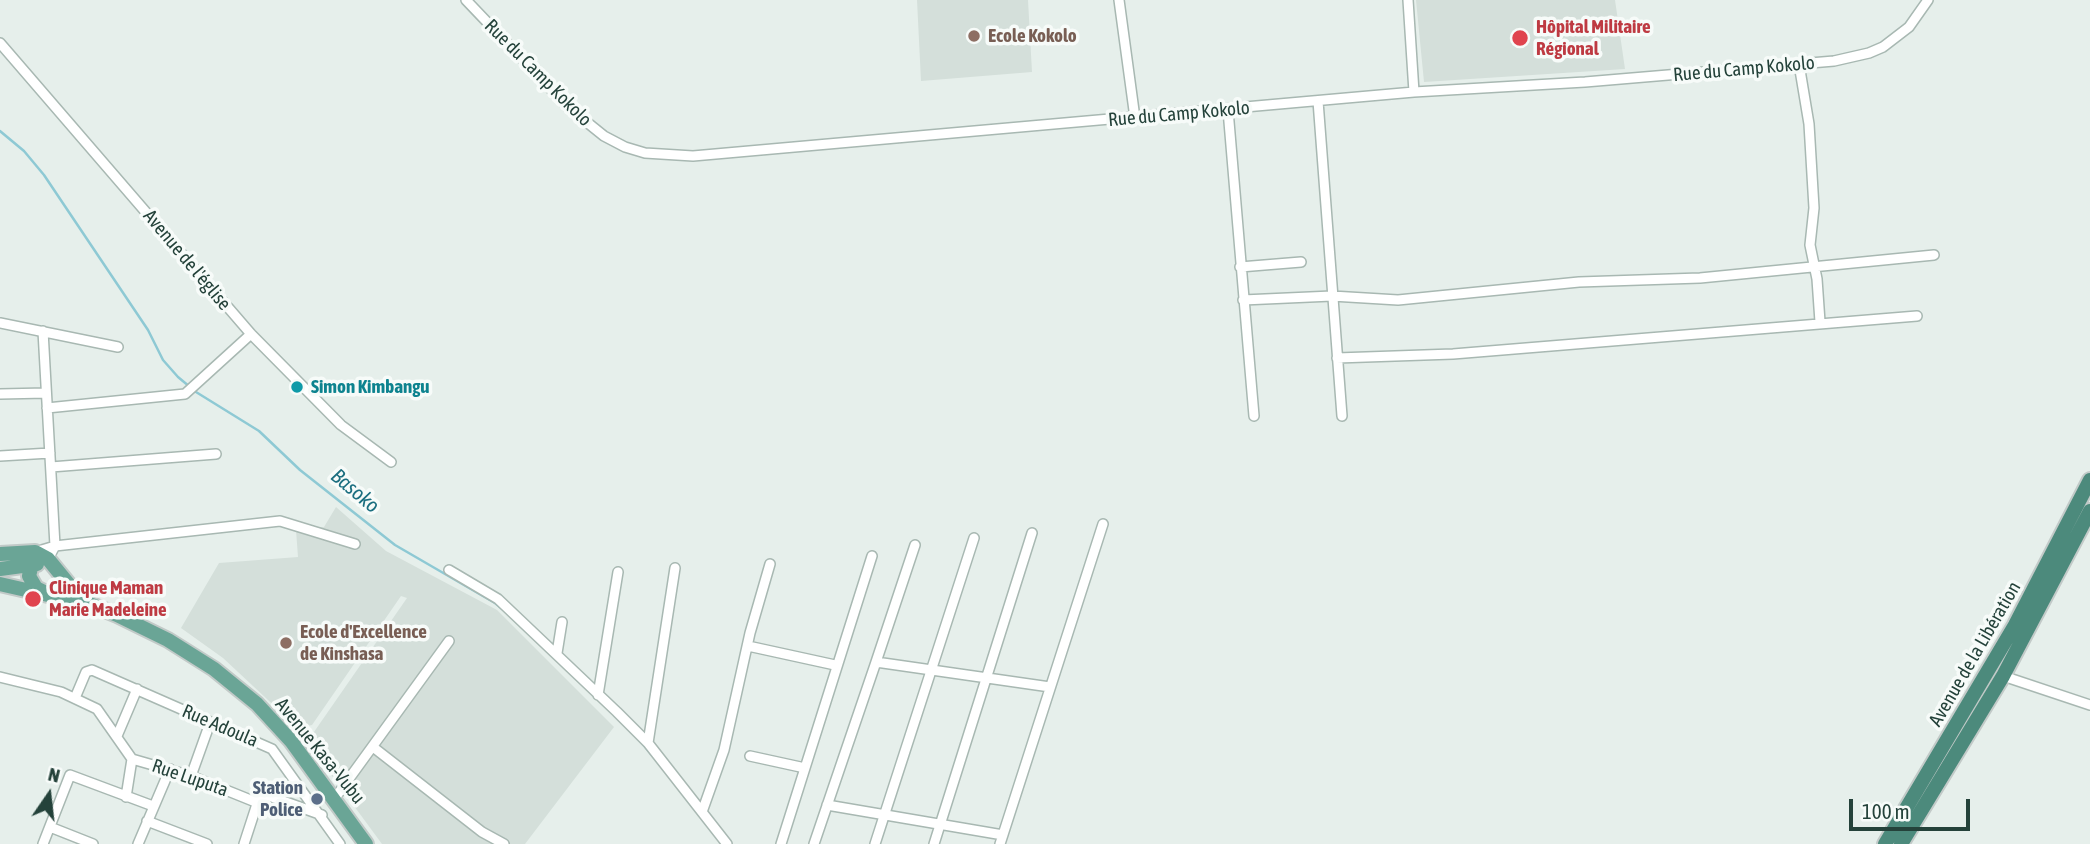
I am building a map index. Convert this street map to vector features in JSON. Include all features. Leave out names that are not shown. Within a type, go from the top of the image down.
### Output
[{"type":"highway","name":"Avenue de la Libération","points":[[1885,844],[2015,625],[2090,480]]},
{"type":"highway","name":"Avenue de la Libération","points":[[1901,844],[2003,676],[2090,510]]},
{"type":"main road","points":[[0,554],[42,556]]},
{"type":"main road","points":[[0,569],[42,556]]},
{"type":"main road","points":[[42,556],[31,582],[47,593]]},
{"type":"main road","name":"Avenue Kasa-Vubu","points":[[42,556],[75,593],[92,605]]},
{"type":"main road","name":"Avenue Kasa-Vubu","points":[[0,584],[92,605],[168,640],[222,675],[269,716],[335,797],[366,844]]},
{"type":"street","name":"Rue du Camp Kokolo","points":[[466,0],[587,124],[625,147],[645,153],[693,156],[1414,92],[1585,82],[1852,58],[1883,47],[1909,27],[1928,0]]},
{"type":"street","points":[[1119,0],[1135,118]]},
{"type":"street","points":[[1408,0],[1414,92]]},
{"type":"street","name":"Avenue de l'église","points":[[0,43],[251,334],[341,425],[391,462]]},
{"type":"street","points":[[1799,64],[1809,124],[1814,208],[1811,245],[1820,323]]},
{"type":"street","points":[[1318,101],[1342,416]]},
{"type":"street","points":[[1228,110],[1254,416]]},
{"type":"street","points":[[1243,300],[1332,296],[1398,300],[1567,282],[1700,278],[1934,255]]},
{"type":"street","points":[[1241,267],[1301,262]]},
{"type":"street","points":[[1337,359],[1453,354],[1917,316]]},
{"type":"street","points":[[0,323],[118,347]]},
{"type":"street","points":[[43,331],[51,467],[42,556],[280,522],[355,544]]},
{"type":"street","points":[[47,408],[186,394],[251,334]]},
{"type":"street","points":[[0,394],[46,393]]},
{"type":"street","points":[[0,456],[50,453]]},
{"type":"street","points":[[51,467],[216,454]]},
{"type":"street","points":[[827,805],[940,824],[1001,840],[1103,524]]},
{"type":"street","points":[[934,844],[1032,533]]},
{"type":"street","points":[[875,844],[974,538]]},
{"type":"street","points":[[814,844],[915,544]]},
{"type":"street","points":[[781,844],[835,665],[872,556]]},
{"type":"street","points":[[702,812],[724,750],[770,564]]},
{"type":"street","points":[[648,743],[675,568]]},
{"type":"street","points":[[449,570],[498,599],[557,653],[648,743],[727,844]]},
{"type":"street","points":[[598,695],[618,572]]},
{"type":"street","points":[[557,653],[562,622]]},
{"type":"street","points":[[335,797],[449,641]]},
{"type":"street","points":[[748,646],[835,665]]},
{"type":"street","points":[[876,662],[1049,687]]},
{"type":"street","name":"Rue Adoula","points":[[75,698],[89,670],[272,749],[341,844]]},
{"type":"street","points":[[2003,676],[2090,705]]},
{"type":"street","name":"Rue Luputa","points":[[0,677],[75,698],[103,714],[132,759],[170,769],[258,801],[269,796],[322,815]]},
{"type":"street","points":[[117,736],[137,689]]},
{"type":"street","points":[[191,776],[210,723]]},
{"type":"street","points":[[373,747],[482,832],[504,844]]},
{"type":"street","points":[[750,756],[805,768]]},
{"type":"street","points":[[126,797],[132,759]]},
{"type":"street","points":[[138,844],[170,769]]},
{"type":"street","points":[[43,844],[68,778],[73,776],[153,806]]},
{"type":"street","points":[[244,844],[258,801]]},
{"type":"street","points":[[147,821],[207,844]]},
{"type":"street","points":[[50,827],[93,844]]},
{"type":"shaded area","name":"Ecole Kokolo","points":[[917,0],[1028,0],[1032,72],[921,81]]},
{"type":"shaded area","name":"Hôpital Militaire Régional","points":[[1416,0],[1615,0],[1625,69],[1424,82]]},
{"type":"shaded area","points":[[336,507],[386,551],[497,610],[614,727],[525,844],[382,844],[307,742],[407,598],[401,596],[312,725],[298,728],[223,658],[181,628],[219,563],[298,557],[296,530],[324,527]]},
{"type":"waterway","name":"Basoko","points":[[0,131],[24,151],[44,175],[148,330],[163,360],[178,377],[196,392],[259,431],[300,470],[395,545],[506,612]]},
{"type":"waterway","name":"Basoko","points":[[642,743],[651,754]]},
{"type":"place","name":"Ecole Kokolo","points":[[974,36]]},
{"type":"place","name":"Hôpital Militaire Régional","points":[[1520,38]]},
{"type":"place","name":"Simon Kimbangu","points":[[297,387]]},
{"type":"place","name":"Clinique Maman Marie Madeleine","points":[[33,599]]},
{"type":"place","name":"Ecole d'Excellence de Kinshasa","points":[[286,643]]},
{"type":"place","name":"Station Police","points":[[317,799]]}]
